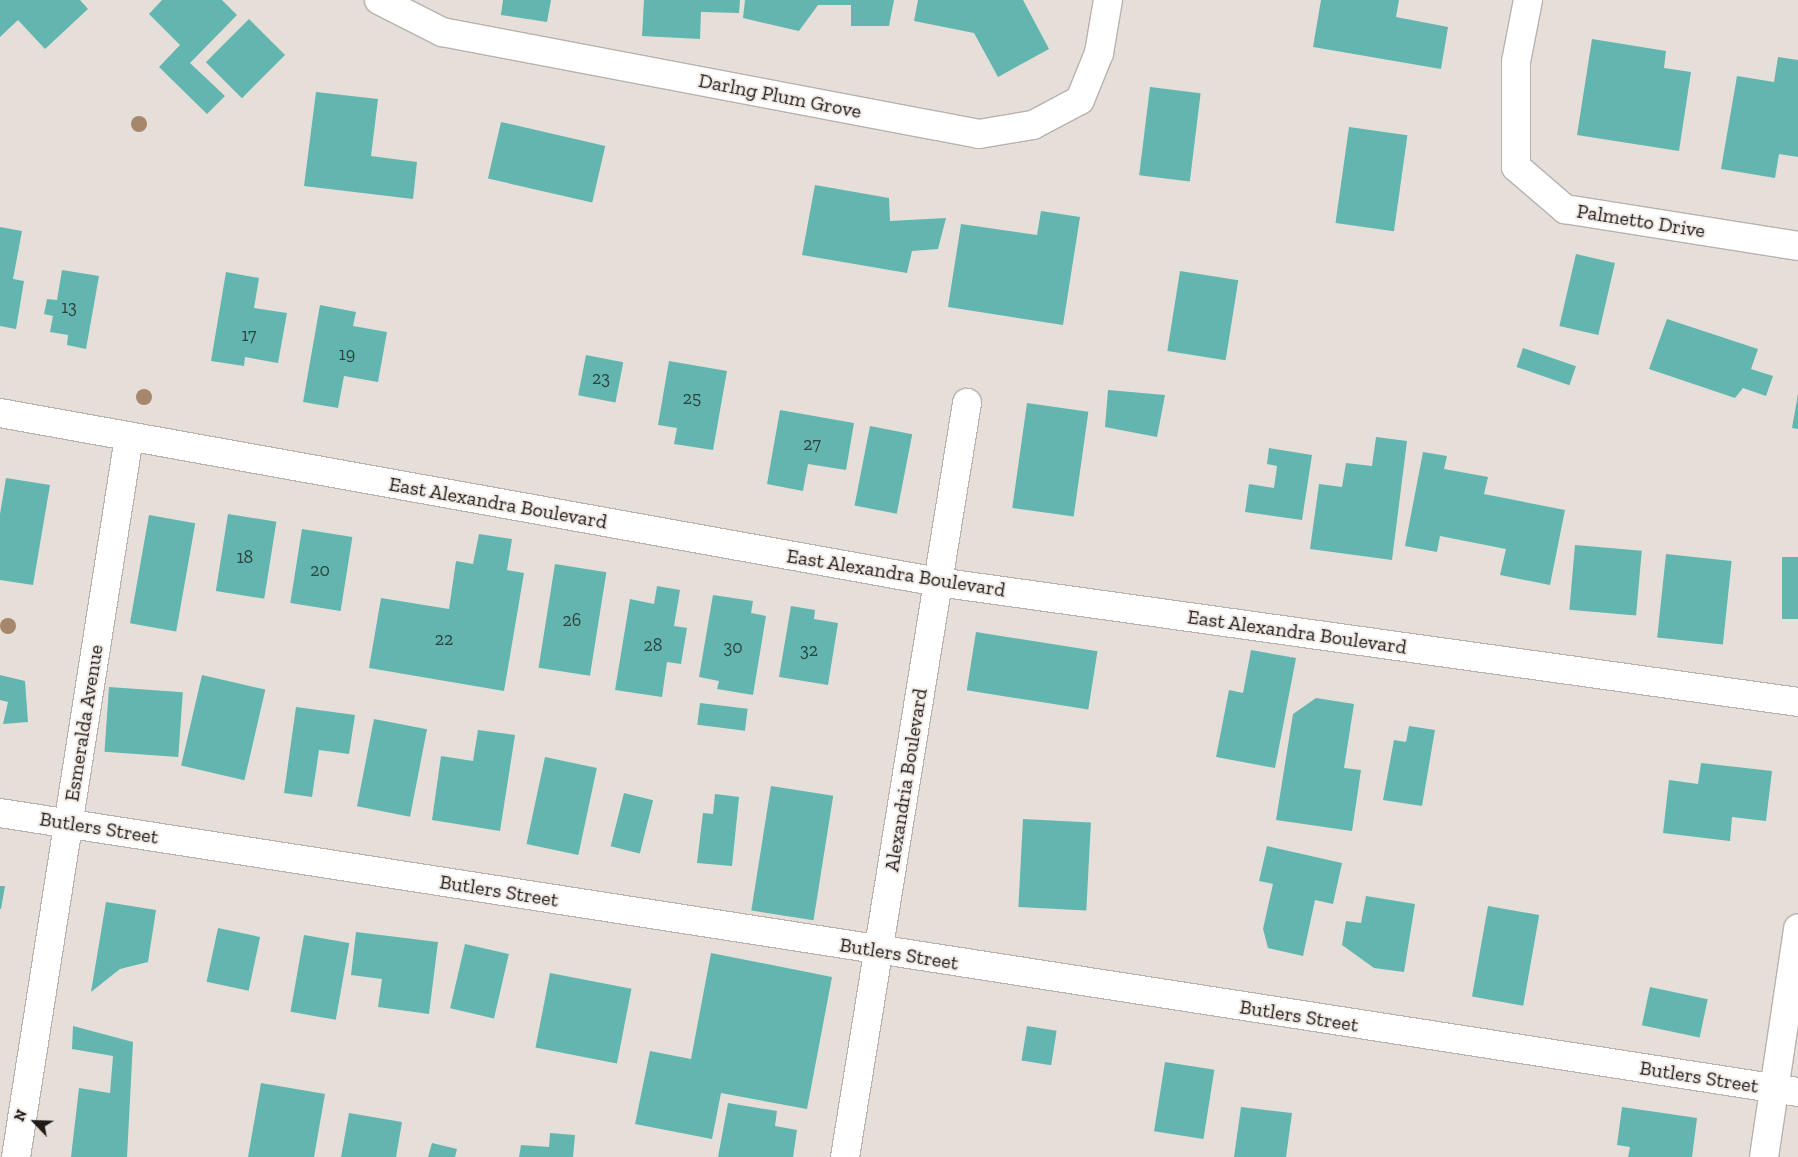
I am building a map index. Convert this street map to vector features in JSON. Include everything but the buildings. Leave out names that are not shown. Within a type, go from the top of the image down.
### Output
[{"type":"street","name":"Darlng Plum Grove","points":[[380,0],[442,32],[979,134],[1033,125],[1080,100],[1100,53],[1108,0]]},
{"type":"street","name":"Palmetto Drive","points":[[1528,0],[1516,62],[1516,167],[1564,209],[1798,246]]},
{"type":"street","name":"Alexandria Boulevard","points":[[845,1157],[967,404]]},
{"type":"street","name":"East Alexandra Boulevard","points":[[0,413],[938,582],[1798,702]]},
{"type":"street","name":"Esmeralda Avenue","points":[[16,1157],[129,437]]},
{"type":"street","name":"Butlers Street","points":[[0,813],[878,951],[1786,1090]]},
{"type":"street","points":[[1764,1157],[1786,1090],[1798,929]]}]
